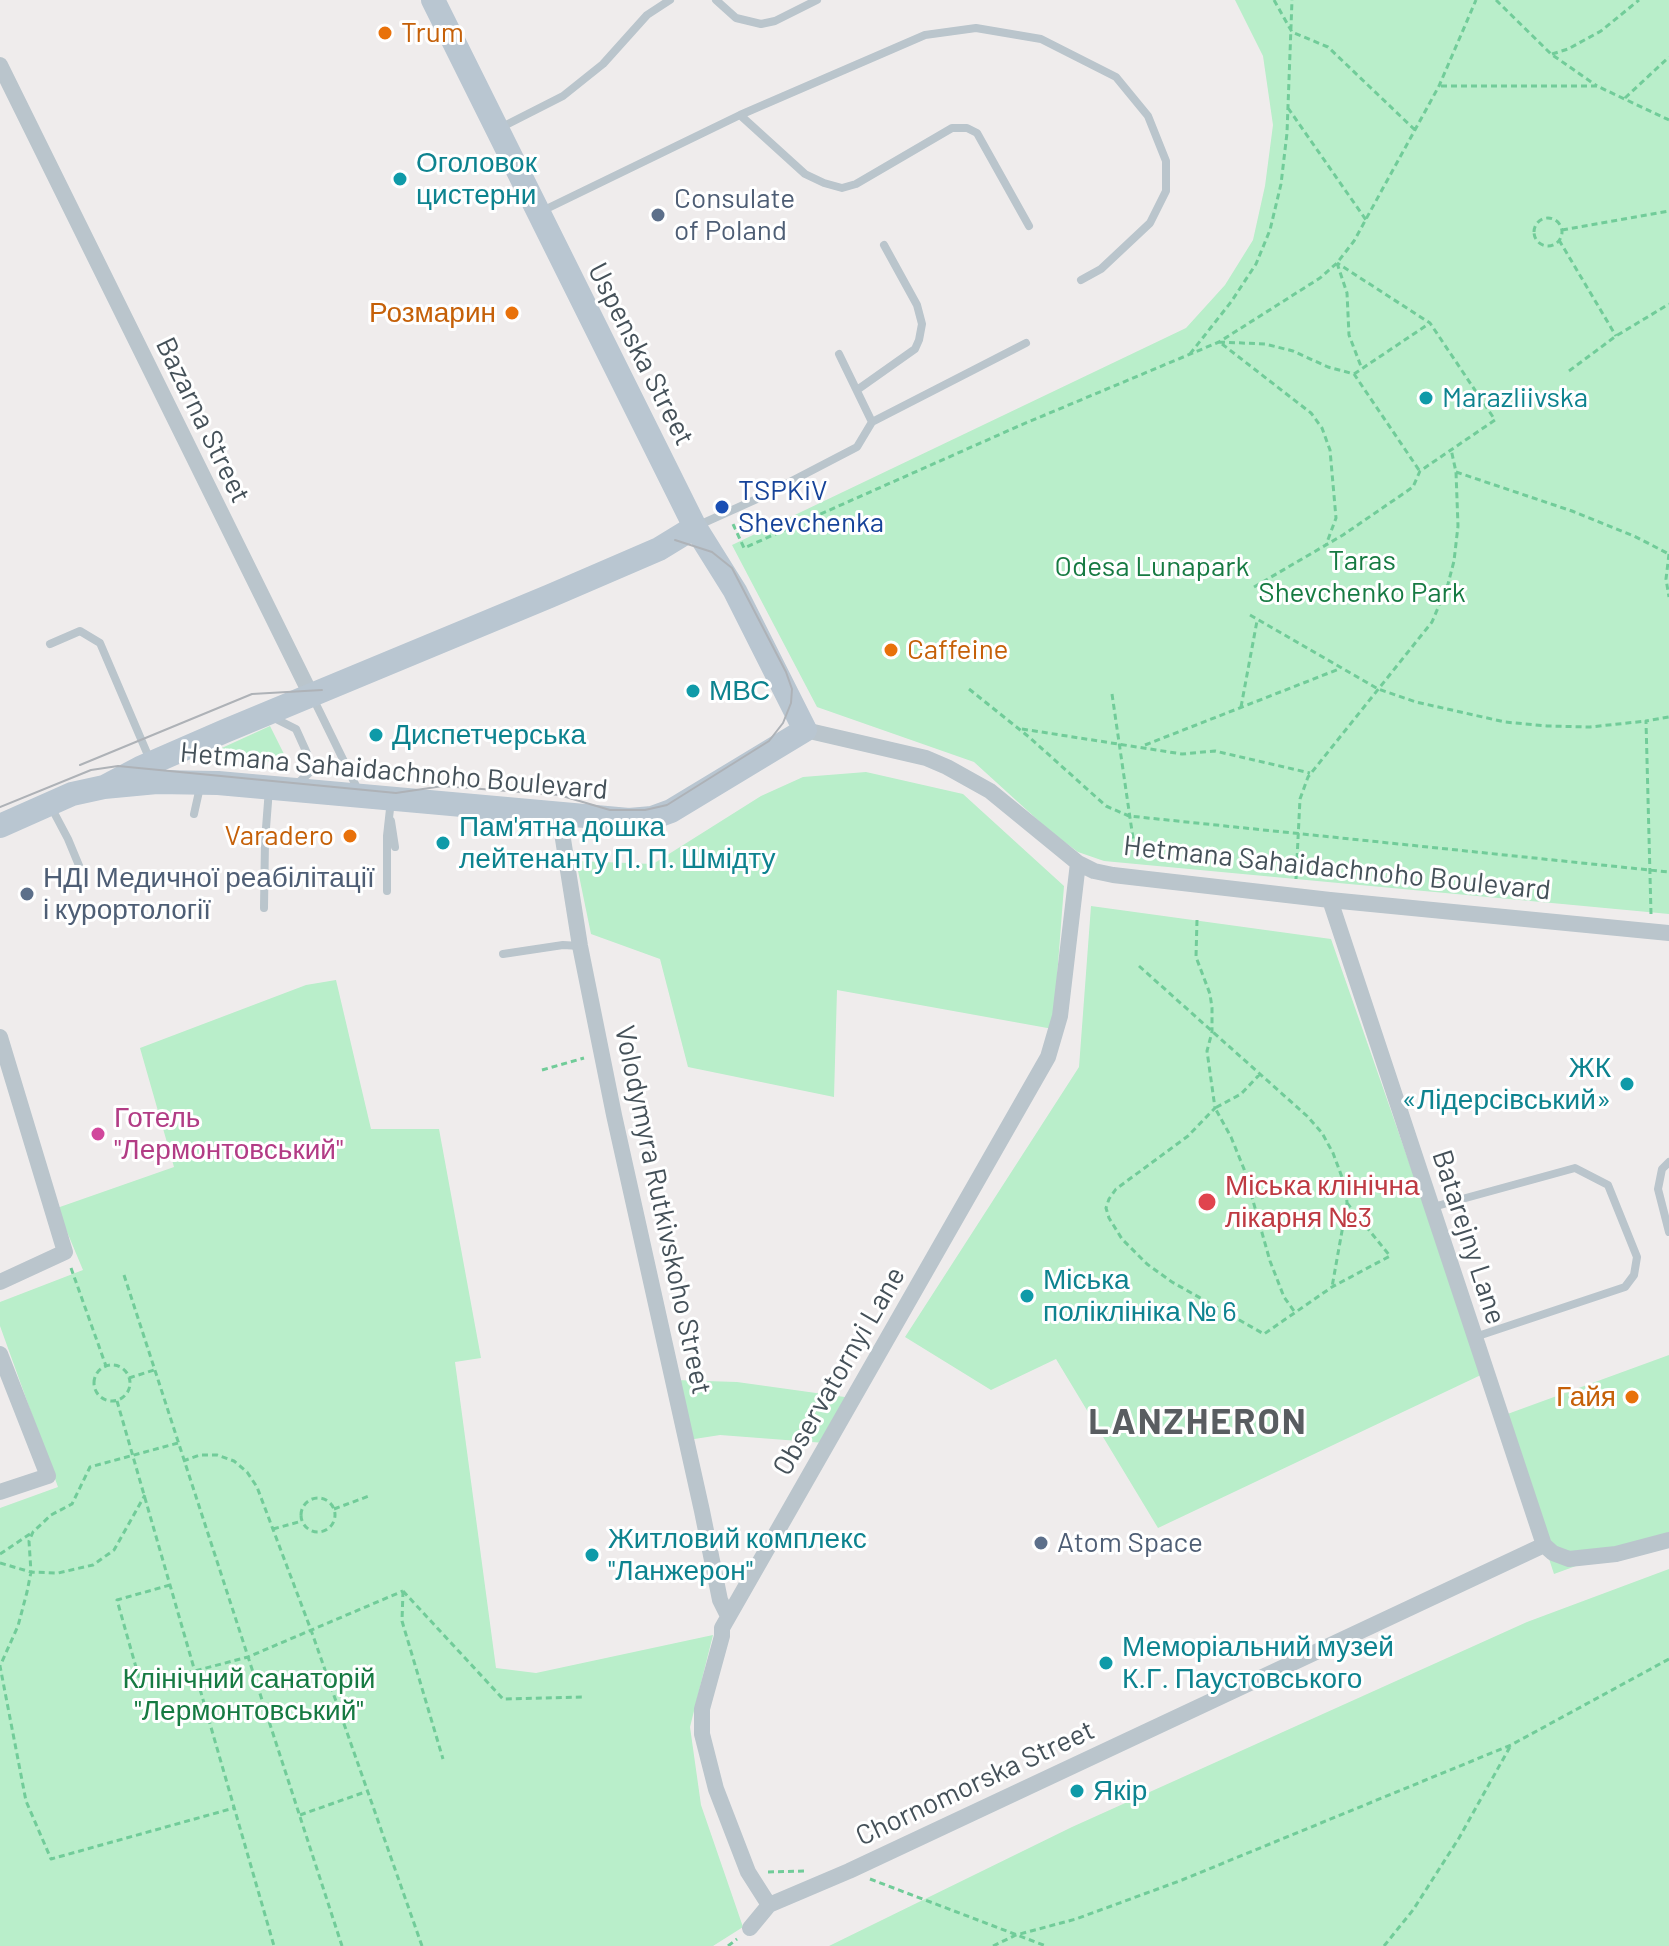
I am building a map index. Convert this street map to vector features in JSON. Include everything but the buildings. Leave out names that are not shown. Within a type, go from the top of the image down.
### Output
[{"type":"street","name":"Uspenska Street","points":[[433,0],[538,214],[685,533],[735,591],[805,730]]},
{"type":"street","name":"Bazarna Street","points":[[0,65],[316,693]]},
{"type":"street","points":[[0,826],[72,794],[104,787],[151,763],[550,596],[685,533]]},
{"type":"street","name":"Hetmana Sahaidachnoho Boulevard","points":[[104,787],[157,782],[210,783],[361,796],[390,806],[629,820],[652,818],[671,811],[805,730],[926,758],[947,767],[990,791],[1078,863],[1094,871],[1139,879],[1330,900],[1660,932]]},
{"type":"street","points":[[204,741],[197,753],[198,765],[210,783]]},
{"type":"street","name":"Volodymyra Rutkivskoho Street","points":[[559,814],[580,946],[720,1600],[727,1614]]},
{"type":"street","name":"Observatornyi Lane","points":[[769,1905],[748,1872],[716,1789],[702,1734],[702,1709],[722,1628],[727,1614],[1048,1057],[1060,1016],[1078,863]]},
{"type":"street","name":"Batarejny Lane","points":[[1330,900],[1544,1545]]},
{"type":"street","points":[[0,1037],[65,1252],[0,1282]]},
{"type":"street","points":[[0,1354],[48,1476],[0,1492]]},
{"type":"street","points":[[1544,1545],[1553,1553],[1569,1559],[1616,1554],[1669,1540]]},
{"type":"street","name":"Chornomorska Street","points":[[750,1928],[769,1905],[849,1871],[1544,1545]]},
{"type":"lane","points":[[496,130],[563,96],[603,64],[647,15],[670,0]]},
{"type":"lane","points":[[716,0],[736,18],[761,24],[775,21],[817,0]]},
{"type":"lane","points":[[538,214],[740,115],[925,35],[976,28],[1041,39],[1116,77],[1148,116],[1166,161],[1166,191],[1150,223],[1101,269],[1081,280]]},
{"type":"lane","points":[[740,115],[805,174],[842,188],[856,184],[952,128],[967,128],[977,133],[1029,226]]},
{"type":"lane","points":[[857,390],[915,349],[922,324],[917,305],[884,245]]},
{"type":"lane","points":[[685,533],[857,447],[872,422],[1026,343]]},
{"type":"lane","points":[[839,354],[872,422]]},
{"type":"lane","points":[[50,644],[80,631],[100,643],[151,763]]},
{"type":"lane","name":"Bazarna Street","points":[[316,693],[361,796]]},
{"type":"lane","points":[[264,715],[282,720],[296,729],[310,760],[310,772],[302,782],[279,789],[265,841],[264,908]]},
{"type":"lane","points":[[194,814],[210,783]]},
{"type":"lane","points":[[50,804],[85,880]]},
{"type":"lane","points":[[390,806],[395,847]]},
{"type":"lane","points":[[387,891],[390,806]]},
{"type":"lane","points":[[503,954],[563,945],[580,946]]},
{"type":"lane","points":[[1669,1162],[1662,1169],[1658,1189],[1669,1232]]},
{"type":"lane","points":[[1433,1207],[1575,1168],[1608,1185],[1637,1257],[1634,1275],[1625,1287],[1475,1337]]},
{"type":"path","points":[[1274,0],[1292,32],[1328,47],[1364,78],[1415,130]]},
{"type":"path","points":[[1189,356],[1256,264],[1270,230],[1281,184],[1288,108],[1292,0]]},
{"type":"path","points":[[727,513],[744,548],[1021,425],[1219,342],[1320,278],[1337,263],[1366,220],[1439,86],[1476,0]]},
{"type":"path","points":[[1496,0],[1551,54],[1597,86],[1669,120]]},
{"type":"path","points":[[1551,54],[1568,49],[1601,31],[1639,0]]},
{"type":"path","points":[[1625,98],[1669,57]]},
{"type":"path","points":[[1439,86],[1597,86]]},
{"type":"path","points":[[1288,108],[1366,220]]},
{"type":"path","points":[[1562,230],[1669,211]]},
{"type":"path","points":[[1547,218],[1557,221],[1562,230],[1559,240],[1550,246],[1540,243],[1536,239],[1537,223],[1547,218]]},
{"type":"path","points":[[1559,240],[1616,336]]},
{"type":"path","points":[[1254,587],[1326,545],[1413,487],[1420,471],[1495,420],[1430,323],[1337,263]]},
{"type":"path","points":[[1337,263],[1347,293],[1349,335],[1362,369]]},
{"type":"path","points":[[1569,371],[1616,336],[1669,304]]},
{"type":"path","points":[[1354,374],[1430,323]]},
{"type":"path","points":[[1219,342],[1265,344],[1354,374],[1420,471]]},
{"type":"path","points":[[1219,342],[1311,413],[1322,428],[1330,450],[1336,518],[1326,545]]},
{"type":"path","points":[[1295,895],[1302,789],[1311,773],[1432,622],[1448,584],[1458,526],[1456,472],[1451,449]]},
{"type":"path","points":[[1456,472],[1572,511],[1669,553],[1666,579],[1669,597]]},
{"type":"path","points":[[1250,615],[1378,689],[1416,702],[1505,722],[1590,727],[1669,717]]},
{"type":"path","points":[[1241,707],[1258,619]]},
{"type":"path","points":[[1142,746],[1340,668]]},
{"type":"path","points":[[969,689],[1106,806],[1129,816],[1669,872]]},
{"type":"path","points":[[1112,694],[1139,879]]},
{"type":"path","points":[[1646,721],[1650,870],[1660,932]]},
{"type":"path","points":[[1018,729],[1182,754],[1215,751],[1311,773]]},
{"type":"path","points":[[1197,920],[1196,957],[1210,994],[1212,1032],[1207,1051],[1215,1108],[1244,1169],[1270,1261],[1284,1297],[1294,1312]]},
{"type":"path","points":[[1139,966],[1307,1116],[1322,1133],[1342,1174],[1347,1203],[1332,1287]]},
{"type":"path","points":[[542,1070],[587,1057]]},
{"type":"path","points":[[1260,1074],[1241,1094],[1215,1108],[1188,1136],[1116,1189],[1106,1208],[1122,1239],[1147,1264],[1172,1282],[1264,1334],[1332,1287],[1390,1256],[1347,1203]]},
{"type":"path","points":[[65,1252],[106,1366]]},
{"type":"path","points":[[124,1275],[342,1946]]},
{"type":"path","points":[[106,1366],[120,1368],[129,1378]]},
{"type":"path","points":[[106,1366],[96,1375],[94,1389],[103,1399],[117,1401]]},
{"type":"path","points":[[129,1378],[154,1370]]},
{"type":"path","points":[[117,1401],[127,1392],[129,1378]]},
{"type":"path","points":[[117,1401],[274,1946]]},
{"type":"path","points":[[0,1554],[33,1532],[51,1515],[72,1504],[90,1467],[178,1443]]},
{"type":"path","points":[[183,1461],[209,1455],[234,1461],[247,1472],[257,1487],[311,1630],[422,1946]]},
{"type":"path","points":[[0,1563],[31,1572],[74,1571],[107,1557],[145,1495]]},
{"type":"path","points":[[334,1509],[369,1496]]},
{"type":"path","points":[[318,1498],[328,1501],[334,1509],[334,1520],[328,1529],[317,1532],[307,1528],[302,1521],[301,1510],[307,1502],[318,1498]]},
{"type":"path","points":[[273,1529],[302,1521]]},
{"type":"path","points":[[33,1532],[28,1553],[31,1572],[18,1626],[0,1666],[26,1801],[51,1859],[234,1808]]},
{"type":"path","points":[[170,1585],[117,1600],[141,1685],[248,1657],[403,1591]]},
{"type":"path","points":[[403,1591],[503,1699],[582,1697]]},
{"type":"path","points":[[403,1591],[402,1621],[443,1759]]},
{"type":"path","points":[[993,1946],[1016,1935],[1076,1919],[1182,1880],[1511,1745],[1669,1659]]},
{"type":"path","points":[[1384,1946],[1413,1910],[1451,1850],[1511,1745]]},
{"type":"path","points":[[299,1815],[368,1791]]},
{"type":"path","points":[[748,1872],[806,1871]]},
{"type":"path","points":[[849,1871],[1046,1946]]},
{"type":"green space","name":"Taras Shevchenko Park","points":[[1235,0],[1669,0],[1669,914],[1104,861],[1078,852],[1051,832],[974,762],[817,707],[732,545],[1186,328],[1225,285],[1253,240],[1265,186],[1273,125],[1263,56]]},
{"type":"green space","points":[[270,726],[289,764],[212,755],[213,752]]},
{"type":"green space","points":[[866,772],[963,794],[1064,886],[1053,1029],[837,990],[834,1097],[688,1067],[660,959],[591,934],[576,861],[653,864],[761,796],[803,777]]},
{"type":"green space","name":"Міська клінічна лікарня №3","points":[[1091,906],[1331,939],[1483,1374],[1158,1528],[1056,1359],[991,1390],[905,1337],[1079,1067]]},
{"type":"green space","name":"Клінічний санаторій \"Лермонтовський\"","points":[[336,980],[371,1129],[439,1129],[481,1358],[455,1362],[496,1668],[536,1673],[713,1635],[690,1727],[701,1805],[743,1927],[713,1946],[0,1946],[0,1508],[58,1487],[0,1326],[0,1302],[83,1270],[57,1208],[174,1167],[140,1048],[306,985]]},
{"type":"green space","points":[[1669,1355],[1669,1532],[1554,1574],[1502,1416]]},
{"type":"green space","points":[[675,1380],[737,1382],[852,1398],[825,1443],[720,1435],[688,1440]]},
{"type":"green space","points":[[1669,1569],[1669,1946],[829,1946],[1072,1827],[1527,1622]]},
{"type":"tram line","points":[[0,807],[91,770],[118,766],[396,793],[443,786],[559,795],[610,810],[645,810],[667,805],[769,741],[783,723],[791,703],[792,689],[732,568],[712,552],[675,540]]},
{"type":"tram line","points":[[80,765],[252,694],[322,690]]},
{"type":"place","name":"Trum","points":[[385,33]]},
{"type":"place","name":"Оголовок цистерни","points":[[400,179]]},
{"type":"place","name":"Consulate of Poland","points":[[658,215]]},
{"type":"place","name":"Розмарин","points":[[512,313]]},
{"type":"place","name":"Marazliivska","points":[[1426,398]]},
{"type":"place","name":"TSPKiV Shevchenka","points":[[722,507]]},
{"type":"place","name":"Caffeine","points":[[891,650]]},
{"type":"place","name":"МВС","points":[[693,691]]},
{"type":"place","name":"Диспетчерська","points":[[376,735]]},
{"type":"place","name":"Varadero","points":[[350,836]]},
{"type":"place","name":"Пам'ятна дошка лейтенанту П. П. Шмідту","points":[[443,843]]},
{"type":"place","name":"НДІ Медичної реабілітації і курортології","points":[[27,894]]},
{"type":"place","name":"ЖК «Лідерсівський»","points":[[1627,1084]]},
{"type":"place","name":"Готель \"Лермонтовський\"","points":[[98,1134]]},
{"type":"place","name":"Міська клінічна лікарня №3","points":[[1207,1202]]},
{"type":"place","name":"Міська поліклініка № 6","points":[[1027,1296]]},
{"type":"place","name":"Гайя","points":[[1632,1397]]},
{"type":"place","name":"Atom Space","points":[[1041,1543]]},
{"type":"place","name":"Житловий комплекс \"Ланжерон\"","points":[[592,1555]]},
{"type":"place","name":"Меморіальний музей К.Г. Паустовського","points":[[1106,1663]]},
{"type":"place","name":"Якір","points":[[1077,1791]]},
{"type":"district","name":"LANZHERON","points":[[1198,1422]]},
{"type":"park label","name":"Odesa Lunapark","points":[[1152,567]]}]
